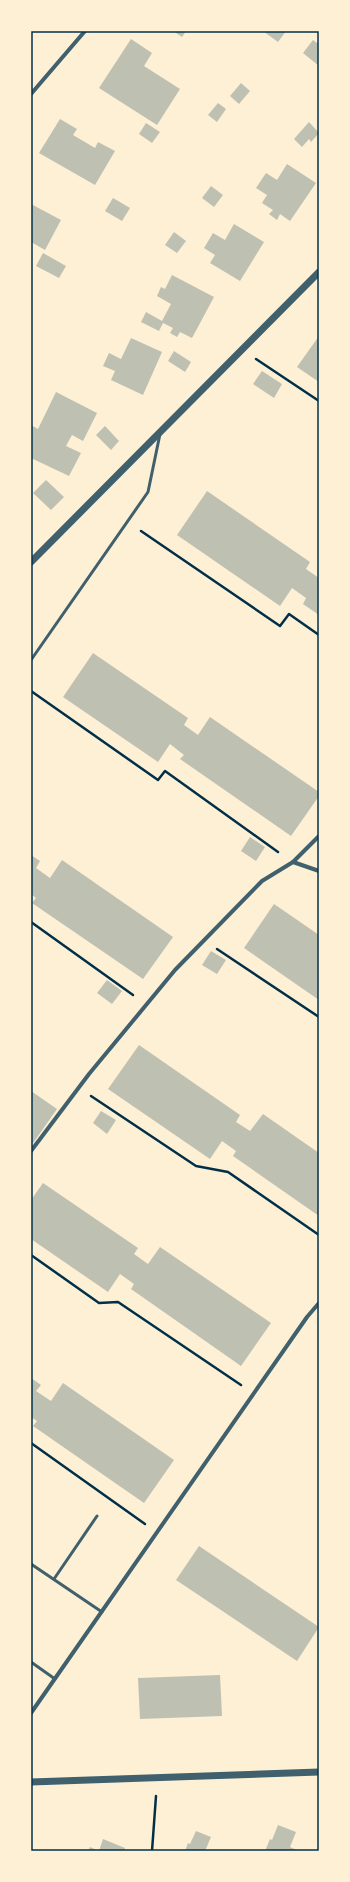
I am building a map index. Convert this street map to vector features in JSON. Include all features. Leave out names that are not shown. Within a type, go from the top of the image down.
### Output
[{"type":"street","points":[[31,94],[83,32]]},
{"type":"street","points":[[31,562],[319,272]]},
{"type":"street","points":[[31,1151],[146,1004],[203,939],[262,881],[293,862],[319,836]]},
{"type":"street","points":[[293,862],[319,871]]},
{"type":"street","points":[[31,1713],[307,1317],[319,1303]]},
{"type":"street","points":[[31,1782],[319,1772]]},
{"type":"lane","points":[[31,660],[148,492],[161,431]]},
{"type":"lane","points":[[54,1579],[97,1516]]},
{"type":"lane","points":[[31,1564],[102,1612]]},
{"type":"lane","points":[[31,1662],[56,1679]]},
{"type":"path","points":[[242,349],[319,401]]},
{"type":"path","points":[[128,522],[280,626],[289,614],[319,636]]},
{"type":"path","points":[[31,691],[158,780],[165,771],[293,862]]},
{"type":"path","points":[[31,922],[146,1004]]},
{"type":"path","points":[[203,939],[319,1017]]},
{"type":"path","points":[[79,1088],[196,1166],[228,1172],[319,1235]]},
{"type":"path","points":[[31,1255],[99,1303],[118,1302],[254,1394]]},
{"type":"path","points":[[31,1443],[157,1533]]},
{"type":"path","points":[[152,1851],[158,1778]]},
{"type":"building","points":[[173,31],[186,31],[182,37]]},
{"type":"building","points":[[263,31],[286,31],[278,42]]},
{"type":"building","points":[[131,39],[152,53],[144,66],[180,89],[157,125],[99,88]]},
{"type":"building","points":[[313,40],[317,43],[319,41],[319,66],[303,53]]},
{"type":"building","points":[[241,83],[250,91],[239,104],[230,96]]},
{"type":"building","points":[[218,103],[226,109],[217,122],[208,115]]},
{"type":"building","points":[[60,119],[77,129],[73,135],[95,148],[98,142],[115,151],[95,185],[39,153]]},
{"type":"building","points":[[309,122],[319,133],[311,142],[309,139],[302,147],[294,139]]},
{"type":"building","points":[[146,123],[160,132],[152,143],[139,134]]},
{"type":"building","points":[[287,164],[316,183],[290,221],[280,214],[277,220],[269,214],[273,210],[262,203],[267,195],[256,188],[266,173],[277,180]]},
{"type":"building","points":[[211,186],[223,195],[214,207],[202,198]]},
{"type":"building","points":[[113,198],[130,208],[122,221],[105,211]]},
{"type":"building","points":[[31,204],[61,220],[45,250],[31,242]]},
{"type":"building","points":[[234,224],[264,242],[240,281],[210,263],[215,255],[204,248],[213,233],[225,240]]},
{"type":"building","points":[[174,232],[186,241],[177,253],[165,245]]},
{"type":"building","points":[[43,253],[66,266],[59,278],[36,266]]},
{"type":"building","points":[[172,275],[214,297],[192,338],[180,332],[177,337],[170,333],[173,328],[163,323],[159,331],[141,322],[146,312],[162,321],[171,304],[157,296],[161,287],[165,289]]},
{"type":"building","points":[[319,336],[319,382],[297,367]]},
{"type":"building","points":[[131,338],[162,352],[143,395],[111,380],[115,371],[103,366],[109,353],[121,359]]},
{"type":"building","points":[[174,351],[191,362],[185,372],[168,361]]},
{"type":"building","points":[[262,371],[282,384],[274,398],[253,384]]},
{"type":"building","points":[[56,392],[97,413],[83,441],[72,435],[66,446],[81,453],[69,476],[31,458],[31,425],[38,429]]},
{"type":"building","points":[[105,426],[119,441],[111,450],[96,435]]},
{"type":"building","points":[[46,480],[64,497],[51,510],[33,493]]},
{"type":"building","points":[[207,491],[310,562],[306,569],[319,578],[319,615],[303,604],[306,598],[292,588],[280,606],[177,535]]},
{"type":"building","points":[[93,653],[188,718],[184,725],[198,735],[210,717],[319,792],[319,796],[291,836],[180,759],[184,755],[170,744],[158,762],[63,697]]},
{"type":"building","points":[[250,837],[265,847],[256,861],[241,851]]},
{"type":"building","points":[[31,855],[40,861],[36,868],[50,878],[62,860],[173,937],[143,979],[32,903],[36,898],[31,894]]},
{"type":"building","points":[[274,904],[319,935],[319,1000],[244,948]]},
{"type":"building","points":[[211,951],[226,960],[217,974],[202,965]]},
{"type":"building","points":[[107,980],[122,991],[112,1004],[97,993]]},
{"type":"building","points":[[139,1045],[240,1115],[236,1122],[250,1131],[263,1114],[319,1153],[319,1216],[233,1156],[236,1151],[222,1141],[210,1159],[108,1089]]},
{"type":"building","points":[[31,1091],[57,1109],[31,1146]]},
{"type":"building","points":[[101,1111],[116,1120],[107,1134],[93,1123]]},
{"type":"building","points":[[43,1183],[138,1248],[134,1254],[148,1264],[160,1247],[271,1323],[241,1366],[131,1289],[134,1284],[120,1274],[108,1292],[31,1239],[31,1200]]},
{"type":"building","points":[[31,1378],[41,1385],[36,1391],[51,1401],[63,1383],[174,1460],[144,1503],[33,1426],[37,1421],[31,1417]]},
{"type":"building","points":[[199,1546],[319,1627],[297,1661],[176,1580]]},
{"type":"building","points":[[220,1675],[222,1716],[140,1719],[138,1678]]},
{"type":"building","points":[[278,1825],[296,1832],[290,1847],[299,1851],[265,1851],[270,1839],[272,1840]]},
{"type":"building","points":[[196,1831],[211,1837],[205,1851],[185,1851],[188,1843],[190,1844]]},
{"type":"building","points":[[103,1839],[125,1848],[124,1851],[99,1851]]},
{"type":"building","points":[[90,1847],[99,1851],[88,1851]]}]
